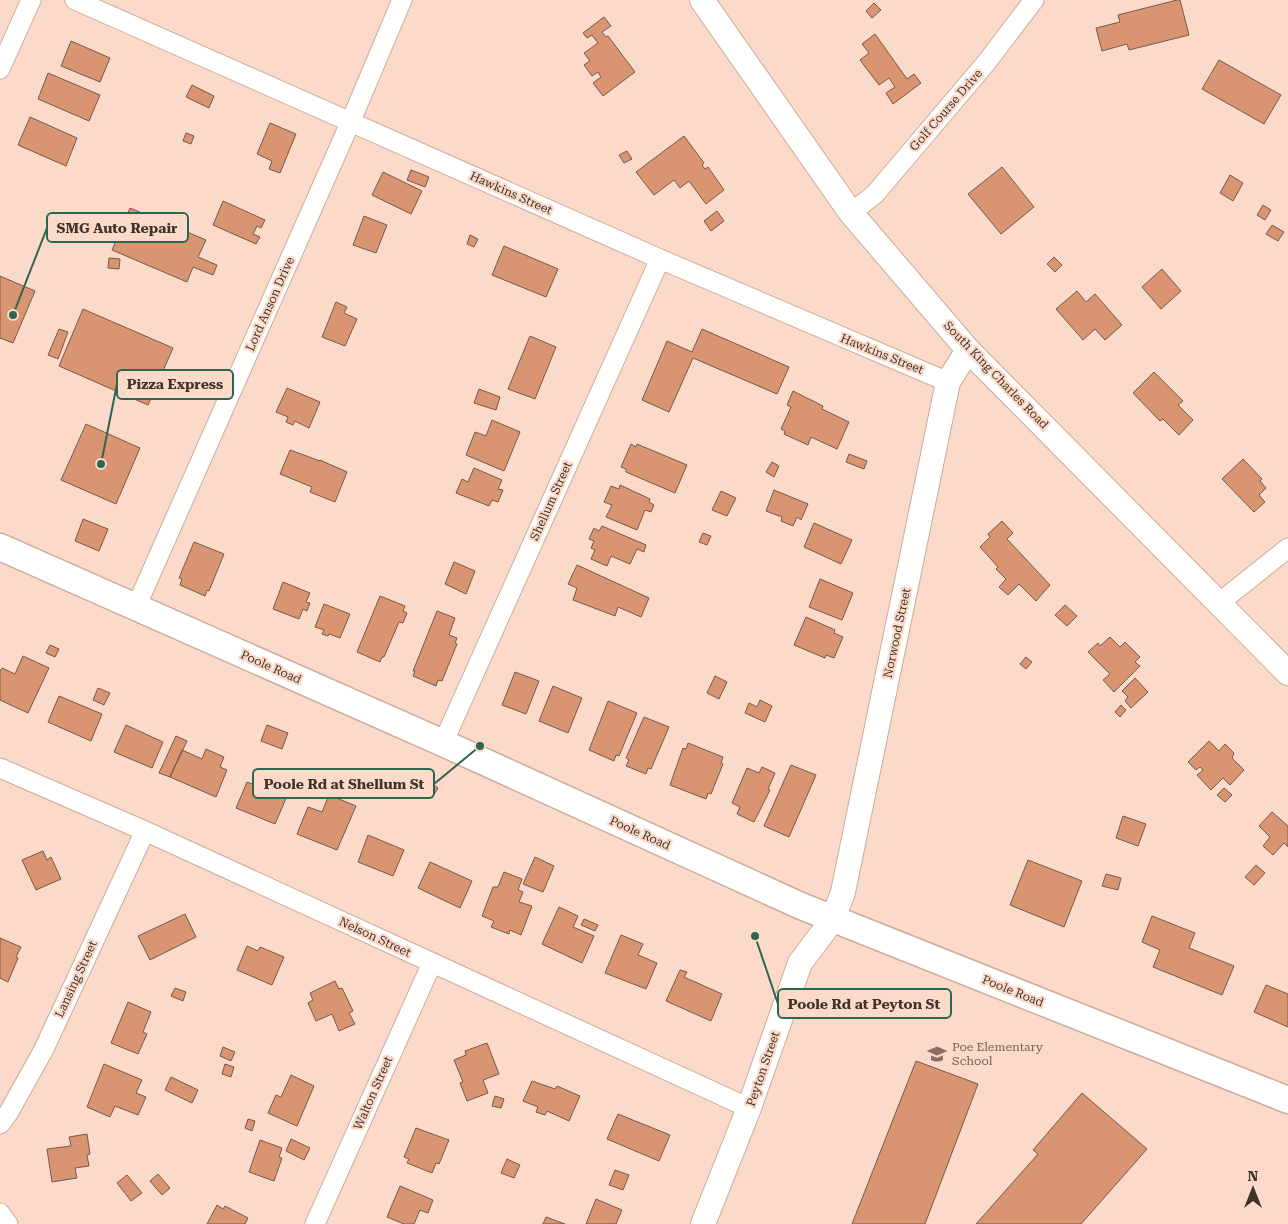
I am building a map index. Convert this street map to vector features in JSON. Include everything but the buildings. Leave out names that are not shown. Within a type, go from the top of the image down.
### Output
[{"type":"main road","name":"Poole Road","points":[[0,547],[443,743],[833,919],[1288,1100]]},
{"type":"street","points":[[0,69],[30,0]]},
{"type":"street","name":"Hawkins Street","points":[[75,0],[660,259],[948,382]]},
{"type":"street","name":"Lord Anson Drive","points":[[136,607],[350,123],[402,0]]},
{"type":"street","name":"South King Charles Road","points":[[702,0],[852,212],[968,350],[1288,673]]},
{"type":"street","name":"Golf Course Drive","points":[[852,212],[875,194],[986,64],[1034,0]]},
{"type":"street","name":"Shellum Street","points":[[443,743],[660,259]]},
{"type":"street","name":"Norwood Street","points":[[833,919],[846,881],[948,382],[968,350]]},
{"type":"street","points":[[1219,603],[1288,548]]},
{"type":"street","name":"Nelson Street","points":[[0,768],[145,831],[749,1108]]},
{"type":"street","name":"Lansing Street","points":[[0,1124],[9,1112],[44,1049],[145,831]]},
{"type":"street","name":"Peyton Street","points":[[703,1224],[749,1108],[800,962],[833,919]]},
{"type":"street","name":"Walton Street","points":[[315,1224],[432,962]]},
{"type":"street","points":[[0,1214],[8,1224]]},
{"type":"place","name":"SMG Auto Repair","points":[[13,315]]},
{"type":"place","name":"Pizza Express","points":[[101,464]]},
{"type":"place","name":"Poole Rd at Shellum St","points":[[480,746]]},
{"type":"place","name":"Poole Rd at Peyton St","points":[[755,936]]},
{"type":"place","name":"Poe Elementary School","points":[[937,1054]]}]
